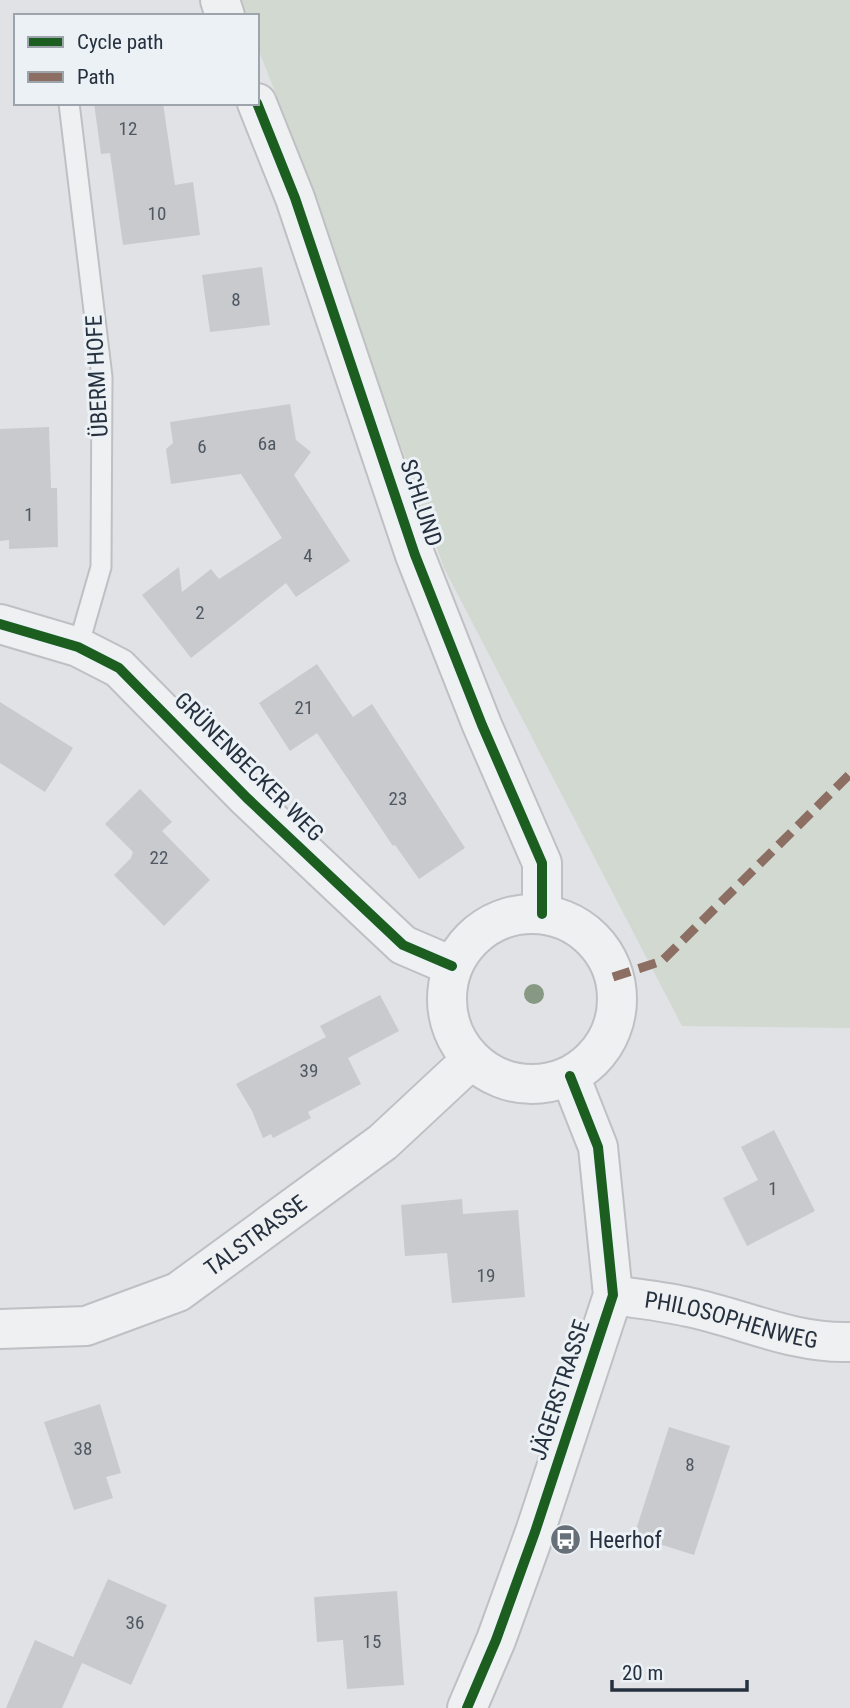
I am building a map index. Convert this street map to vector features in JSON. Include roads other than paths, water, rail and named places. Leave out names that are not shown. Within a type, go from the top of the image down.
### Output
[{"type":"street","name":"SCHLUND","points":[[258,105],[295,198],[415,555],[482,725],[542,863],[541,914]]},
{"type":"street","name":"GRÜNENBECKER WEG","points":[[0,624],[78,647],[119,668],[183,729],[247,798],[403,945],[452,966]]},
{"type":"street","points":[[541,914],[581,928],[609,960],[618,992],[614,1026],[597,1055],[570,1076],[536,1085],[501,1079],[471,1060],[453,1032],[446,999],[452,966],[473,936],[505,918],[541,914]]},
{"type":"street","name":"TALSTRASSE","points":[[0,1329],[86,1325],[178,1293],[383,1142],[471,1060]]},
{"type":"street","name":"JÄGERSTRASSE","points":[[467,1708],[496,1640],[531,1544],[613,1296],[598,1147],[570,1076]]},
{"type":"street","name":"PHILOSOPHENWEG","points":[[613,1296],[688,1307],[770,1332],[831,1343],[850,1342]]},
{"type":"lane","name":"ÜBERM HOFE","points":[[69,105],[102,377],[101,567],[78,647]]},
{"type":"place","name":"Heerhof","points":[[566,1540]]}]
